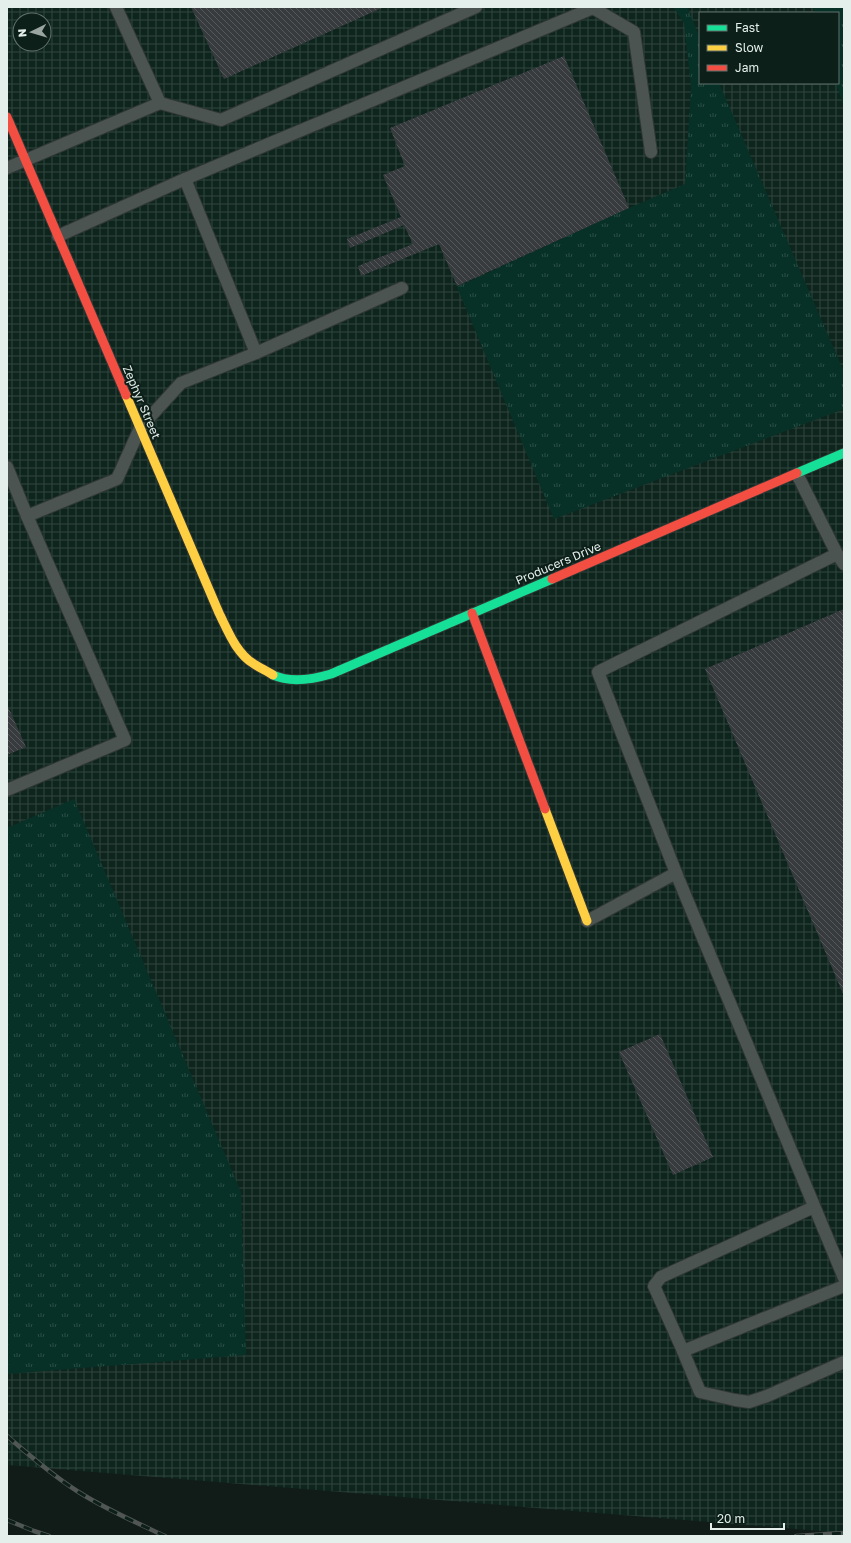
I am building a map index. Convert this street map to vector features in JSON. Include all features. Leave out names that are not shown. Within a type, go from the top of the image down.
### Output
[{"type":"street","name":"Zephyr Street","points":[[7,117],[219,613],[234,643],[244,656],[253,664],[278,677]]},
{"type":"street","name":"Producers Drive","points":[[278,677],[286,679],[316,678],[331,674],[844,453]]},
{"type":"street","points":[[472,613],[587,921]]},
{"type":"lane","points":[[116,7],[160,103]]},
{"type":"lane","points":[[7,168],[160,103],[221,120],[476,7]]},
{"type":"lane","points":[[58,236],[185,179],[593,8],[634,32],[651,152]]},
{"type":"lane","points":[[185,179],[256,353]]},
{"type":"lane","points":[[27,516],[117,479],[140,428],[181,383],[256,353],[402,288]]},
{"type":"lane","points":[[7,466],[27,516],[125,740],[7,790]]},
{"type":"lane","points":[[797,474],[840,559],[598,672],[676,873],[844,1278]]},
{"type":"lane","points":[[587,921],[676,873]]},
{"type":"lane","points":[[814,1206],[661,1277],[654,1286],[700,1392],[749,1402],[767,1396],[844,1362]]},
{"type":"lane","points":[[683,1351],[844,1286]]},
{"type":"shaded area","points":[[7,7],[844,7],[844,1533],[7,1465]]},
{"type":"green space","points":[[673,7],[687,7],[699,36],[699,84],[719,84],[844,372],[844,409],[554,519],[457,287],[685,184],[691,87],[684,23]]},
{"type":"green space","points":[[813,7],[844,7],[844,107],[836,84],[839,84],[839,12],[815,12]]},
{"type":"green space","points":[[74,799],[241,1192],[246,1355],[7,1374],[7,828]]},
{"type":"building","points":[[191,7],[384,7],[224,79]]},
{"type":"building","points":[[564,56],[629,208],[457,286],[439,244],[361,276],[358,266],[413,244],[404,225],[350,248],[347,239],[401,217],[383,175],[405,166],[390,128]]},
{"type":"building","points":[[844,609],[844,996],[705,669]]},
{"type":"building","points":[[7,704],[26,747],[7,755]]},
{"type":"building","points":[[660,1034],[713,1157],[673,1175],[619,1052]]},
{"type":"railway","points":[[7,1436],[50,1472],[88,1498],[165,1536]]},
{"type":"railway","points":[[7,1520],[49,1536]]},
{"type":"railway","points":[[796,1536],[844,1533]]},
{"type":"traffic: fast","points":[[797,473],[844,453]]},
{"type":"traffic: fast","points":[[273,675],[294,680],[310,679],[331,674],[552,579]]},
{"type":"traffic: slow","points":[[126,395],[229,634],[242,654],[256,665],[273,675]]},
{"type":"traffic: slow","points":[[545,809],[587,921]]},
{"type":"traffic: jam","points":[[7,117],[126,395]]},
{"type":"traffic: jam","points":[[552,579],[797,473]]},
{"type":"traffic: jam","points":[[472,613],[545,809]]}]
